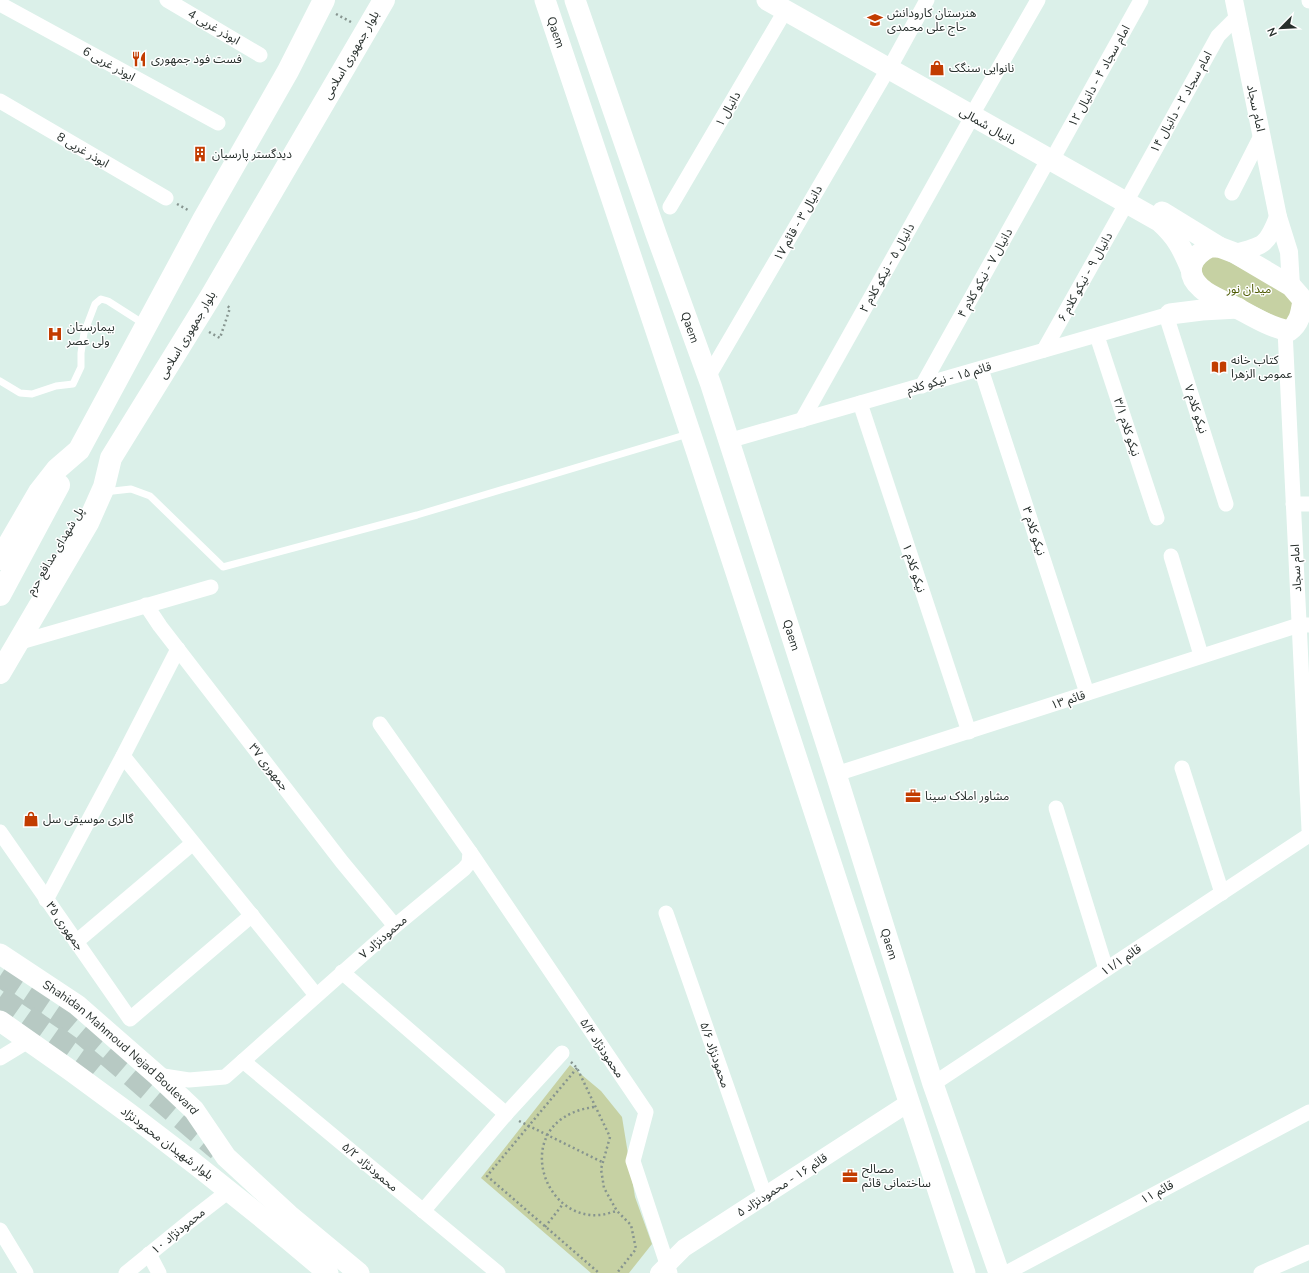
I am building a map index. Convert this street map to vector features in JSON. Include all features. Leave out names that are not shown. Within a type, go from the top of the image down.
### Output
[{"type":"main road","name":"بلوار جمهوری اسلامی","points":[[0,673],[8,643],[88,523],[104,487],[111,458],[211,296],[384,0]]},
{"type":"main road","name":"Qaem","points":[[545,0],[697,453],[965,1273]]},
{"type":"main road","name":"Qaem","points":[[575,0],[656,234],[708,377],[836,774],[933,1084],[999,1273]]},
{"type":"main road","name":"دانیال شمالی","points":[[767,0],[789,3],[891,64],[1053,156],[1128,198],[1227,250]]},
{"type":"main road","points":[[0,560],[39,492],[57,470],[79,450],[203,220],[288,71],[323,3]]},
{"type":"main road","name":"دانیال شمالی","points":[[1128,198],[1172,232],[1181,245],[1192,273]]},
{"type":"main road","points":[[1168,315],[1181,304],[1192,273],[1194,259],[1200,252],[1210,247],[1227,250],[1299,289],[1303,300],[1301,317],[1297,325],[1275,329],[1201,289],[1192,273]]},
{"type":"main road","points":[[1168,315],[1202,310],[1238,308]]},
{"type":"main road","points":[[697,453],[728,441]]},
{"type":"main road","name":"پل شهدای مدافع حرم","points":[[0,595],[79,450]]},
{"type":"main road","name":"پل شهدای مدافع حرم","points":[[8,643],[70,526],[111,458]]},
{"type":"main road","name":"Shahidan Mahmoud Nejad Boulevard","points":[[0,954],[77,1005],[157,1075],[194,1110],[226,1157],[289,1215],[359,1273]]},
{"type":"main road","name":"بلوار شهیدان محمودنژاد","points":[[0,1021],[28,1040],[230,1190],[328,1273]]},
{"type":"main road","points":[[910,1102],[933,1084]]},
{"type":"street","name":"ابوذر غربی 4","points":[[167,0],[260,54]]},
{"type":"street","name":"دانیال ۳ - قائم ۱۷","points":[[708,377],[927,0]]},
{"type":"street","name":"دانیال ۵ - نیکو کلام ۲","points":[[802,420],[974,111],[1038,0]]},
{"type":"street","name":"امام سجاد ۴ - دانیال ۱۲","points":[[1053,156],[1141,0]]},
{"type":"street","name":"دانیال ۱","points":[[670,206],[789,3]]},
{"type":"street","name":"ابوذر غربی 6","points":[[0,4],[218,123]]},
{"type":"street","name":"امام سجاد","points":[[1236,8],[1278,217],[1299,289]]},
{"type":"street","name":"امام سجاد ۲ - دانیال ۱۴","points":[[1128,198],[1218,36],[1236,8]]},
{"type":"street","name":"ابوذر غربی 8","points":[[0,101],[166,198]]},
{"type":"street","points":[[1232,193],[1262,134]]},
{"type":"street","name":"دانیال ۷ - نیکو کلام ۴","points":[[922,386],[1053,156]]},
{"type":"street","name":"دانیال ۹ - نیکو کلام ۶","points":[[1044,350],[1128,198]]},
{"type":"street","points":[[1227,250],[1256,248],[1266,242],[1278,217]]},
{"type":"street","name":"قائم ۱۵ - نیکو کلام","points":[[728,441],[1168,315]]},
{"type":"street","name":"نیکو کلام ٧","points":[[1168,315],[1226,504]]},
{"type":"street","name":"امام سجاد","points":[[1297,325],[1293,504],[1304,625],[1309,830]]},
{"type":"street","name":"نیکو کلام ۳/۱","points":[[1097,336],[1156,518]]},
{"type":"street","name":"نیکو کلام ۳","points":[[981,369],[1087,694]]},
{"type":"street","name":"نیکو کلام ۱","points":[[860,403],[969,732]]},
{"type":"street","points":[[1293,504],[1309,504]]},
{"type":"street","points":[[1171,556],[1201,655]]},
{"type":"street","points":[[8,643],[211,587]]},
{"type":"street","name":"جمهوری ۳۷","points":[[146,605],[178,649],[342,862],[394,926]]},
{"type":"street","name":"قائم ۱۳","points":[[836,774],[1087,694],[1201,655],[1304,625]]},
{"type":"street","points":[[46,900],[178,649]]},
{"type":"street","points":[[380,724],[470,852]]},
{"type":"street","points":[[123,756],[316,995]]},
{"type":"street","points":[[1182,768],[1222,893]]},
{"type":"street","points":[[1056,808],[1106,969]]},
{"type":"street","name":"جمهوری ۳۵","points":[[0,832],[130,1019],[252,915]]},
{"type":"street","name":"قائم ۱۱/۱","points":[[933,1084],[1309,835]]},
{"type":"street","points":[[76,942],[193,843]]},
{"type":"street","name":"محمودنژاد ۷","points":[[157,1075],[190,1080],[225,1078],[243,1060],[394,926],[464,869],[469,863],[470,852]]},
{"type":"street","name":"محمودنژاد ۵/۴","points":[[470,852],[646,1112],[633,1162],[665,1270]]},
{"type":"street","name":"محمودنژاد ۵/۶","points":[[666,913],[765,1196]]},
{"type":"street","points":[[342,972],[506,1114]]},
{"type":"street","points":[[0,1058],[28,1040]]},
{"type":"street","points":[[423,1212],[506,1114],[562,1053]]},
{"type":"street","name":"محمودنژاد ۵/۲","points":[[243,1060],[423,1212],[498,1273]]},
{"type":"street","name":"قائم ۱۶ - محمودنژاد ۵","points":[[665,1270],[684,1248],[910,1102]]},
{"type":"street","name":"قائم ۱۱","points":[[1006,1273],[1309,1112]]},
{"type":"street","name":"محمودنژاد ۱۰","points":[[126,1273],[230,1190]]},
{"type":"street","points":[[0,1230],[26,1273]]},
{"type":"street","points":[[1261,1273],[1309,1252]]},
{"type":"street","points":[[149,1254],[159,1273]]},
{"type":"lane","points":[[0,381],[20,393],[32,394],[56,386],[73,384],[82,367],[81,353],[84,333],[95,304],[101,299],[108,301],[146,325]]},
{"type":"lane","points":[[104,487],[113,491],[130,489],[150,496],[223,566],[409,517],[690,433]]},
{"type":"path","points":[[323,3],[365,31]]},
{"type":"path","points":[[166,198],[203,220]]},
{"type":"path","points":[[220,338],[230,308]]},
{"type":"path","points":[[562,1053],[577,1068],[594,1107],[610,1137],[601,1169],[604,1188],[617,1211],[631,1225],[636,1250],[618,1273]]},
{"type":"path","points":[[577,1068],[487,1176],[598,1273]]},
{"type":"path","points":[[594,1107],[575,1111],[559,1121],[548,1136],[542,1154],[543,1173],[550,1190],[563,1204],[580,1213],[599,1215],[617,1211]]},
{"type":"path","points":[[506,1114],[602,1162]]},
{"type":"path","points":[[545,1227],[563,1204]]},
{"type":"green space","name":"میدان نور","points":[[1211,257],[1220,257],[1290,294],[1295,303],[1287,320],[1282,320],[1209,283],[1202,274],[1201,267]]},
{"type":"green space","points":[[570,1065],[601,1091],[622,1117],[635,1197],[652,1244],[629,1273],[591,1273],[481,1178]]},
{"type":"tunnel","points":[[0,976],[67,1021],[218,1150]]},
{"type":"tunnel","points":[[0,997],[86,1058],[105,1074]]},
{"type":"place","name":"هنرستان کارودانش حاج علی محمدی","points":[[875,20]]},
{"type":"place","name":"فست فود جمهوری","points":[[139,59]]},
{"type":"place","name":"نانوایی سنگک","points":[[937,68]]},
{"type":"place","name":"دیدگستر پارسیان","points":[[200,154]]},
{"type":"place","name":"بیمارستان ولی عصر","points":[[55,334]]},
{"type":"place","name":"کتاب خانه عمومی الزهرا","points":[[1219,367]]},
{"type":"place","name":"مشاور املاک سینا","points":[[913,796]]},
{"type":"place","name":"گالری موسیقی سل","points":[[31,819]]},
{"type":"place","name":"مصالح ساختمانی قائم","points":[[850,1176]]}]
